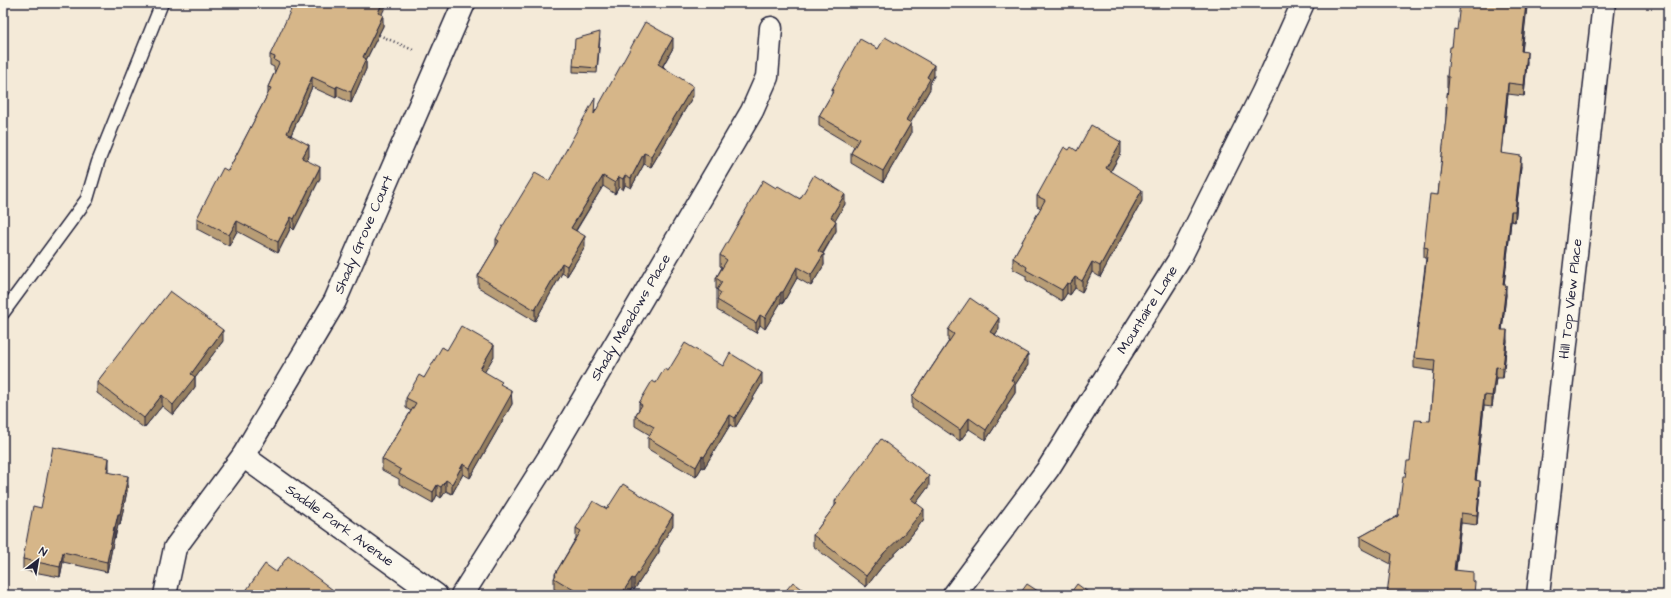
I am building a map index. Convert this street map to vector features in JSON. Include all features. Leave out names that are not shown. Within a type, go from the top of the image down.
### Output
[{"type":"street","name":"Shady Grove Court","points":[[165,595],[175,548],[243,456],[335,301],[464,3]]},
{"type":"street","name":"Mountaire Lane","points":[[954,595],[1048,469],[1179,260],[1263,92],[1303,3]]},
{"type":"street","name":"Hill Top View Place","points":[[1538,595],[1604,3]]},
{"type":"street","name":"Shady Meadows Place","points":[[462,595],[548,459],[752,111],[767,77],[771,28]]},
{"type":"street","name":"Saddle Park Avenue","points":[[243,456],[436,595]]},
{"type":"lane","points":[[3,313],[87,199],[98,162],[162,3]]},
{"type":"path","points":[[379,35],[413,50]]},
{"type":"building","points":[[294,3],[303,7],[305,3],[382,3],[378,13],[383,15],[363,57],[366,59],[351,92],[337,86],[336,88],[312,77],[287,133],[309,145],[302,158],[320,167],[294,219],[291,217],[278,242],[237,221],[229,235],[197,218],[223,168],[228,171],[271,88],[268,87],[279,63],[274,60],[275,57],[270,55]]},
{"type":"building","points":[[1460,3],[1526,3],[1521,51],[1527,52],[1524,85],[1508,83],[1501,153],[1521,156],[1515,211],[1511,211],[1503,285],[1506,285],[1501,330],[1507,330],[1503,368],[1496,367],[1492,396],[1484,395],[1475,480],[1480,481],[1477,515],[1461,513],[1454,570],[1473,572],[1473,581],[1475,582],[1474,595],[1387,595],[1392,554],[1360,537],[1398,516],[1403,477],[1405,477],[1407,461],[1410,461],[1415,420],[1430,421],[1435,360],[1414,358],[1428,248],[1424,247],[1430,194],[1438,195],[1447,107],[1449,77],[1447,77],[1450,47],[1452,47],[1454,29],[1457,30]]},
{"type":"building","points":[[645,22],[673,38],[658,64],[693,86],[651,156],[644,153],[631,178],[625,175],[623,179],[619,177],[615,183],[603,176],[571,228],[585,236],[567,266],[562,263],[535,310],[478,276],[499,241],[496,239],[504,224],[535,173],[549,181],[595,98],[594,114]]},
{"type":"building","points":[[600,32],[597,68],[573,66],[575,39]]},
{"type":"building","points":[[885,37],[934,65],[927,77],[930,79],[906,120],[911,123],[883,171],[851,153],[859,139],[819,116],[834,90],[832,89],[860,39],[878,49]]},
{"type":"building","points":[[1091,125],[1121,142],[1106,168],[1142,190],[1100,266],[1092,262],[1082,281],[1075,277],[1070,284],[1067,283],[1062,290],[1026,270],[1027,267],[1013,258],[1045,200],[1037,196],[1064,147],[1069,150],[1071,147],[1077,151]]},
{"type":"building","points":[[814,175],[845,194],[831,217],[836,221],[818,251],[824,254],[811,275],[797,267],[783,292],[781,292],[765,318],[760,315],[756,323],[717,300],[721,293],[717,290],[722,282],[716,278],[727,260],[720,255],[763,180],[776,188],[778,186],[800,199]]},
{"type":"building","points":[[170,291],[223,330],[191,374],[195,377],[173,405],[162,395],[144,418],[97,382],[143,322],[145,323]]},
{"type":"building","points":[[970,298],[999,318],[990,332],[1028,354],[1011,380],[1015,382],[1006,396],[1007,397],[986,430],[969,418],[960,430],[912,397],[954,334],[948,330]]},
{"type":"building","points":[[461,326],[494,345],[480,369],[502,382],[500,384],[511,390],[510,392],[512,393],[470,468],[463,464],[452,484],[446,480],[441,487],[437,485],[433,492],[399,474],[401,470],[382,459],[416,403],[406,398],[419,375],[424,378],[442,347],[447,350]]},
{"type":"building","points":[[685,343],[723,366],[730,353],[762,373],[735,418],[730,415],[704,457],[702,456],[696,467],[648,438],[654,427],[635,416],[642,405],[639,403],[652,381],[656,383],[664,369],[668,371]]},
{"type":"building","points":[[881,439],[929,476],[911,499],[924,509],[903,535],[884,553],[866,576],[813,535],[837,503],[835,501]]},
{"type":"building","points":[[53,447],[109,458],[107,472],[128,476],[120,514],[118,514],[114,527],[107,562],[63,552],[60,567],[23,559],[33,506],[41,508]]},
{"type":"building","points":[[623,484],[673,515],[658,540],[659,542],[634,579],[632,578],[621,595],[582,595],[554,578],[556,575],[555,574],[581,531],[576,528],[593,501],[607,509]]},
{"type":"building","points":[[288,556],[333,590],[329,595],[243,595],[265,564],[276,572]]},
{"type":"building","points":[[793,582],[810,595],[782,595]]},
{"type":"building","points":[[1027,584],[1044,595],[1019,595]]},
{"type":"building","points":[[1077,584],[1092,595],[1069,595]]}]
